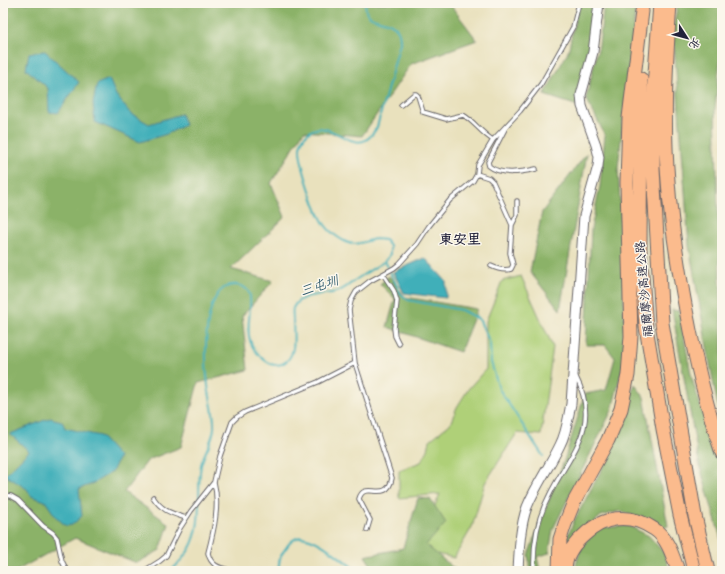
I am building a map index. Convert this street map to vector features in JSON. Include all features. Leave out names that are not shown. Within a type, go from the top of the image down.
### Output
[{"type":"highway","name":"福爾摩沙高速公路","points":[[660,3],[654,88],[653,169],[662,323],[695,516],[708,571]]},
{"type":"highway","points":[[670,3],[665,85],[668,181],[673,232],[694,348],[713,426],[722,453]]},
{"type":"highway","name":"福爾摩沙高速公路","points":[[643,7],[640,147],[640,249],[646,327],[663,429],[680,515],[694,571]]},
{"type":"highway","points":[[559,571],[560,539],[564,524],[574,502],[608,440],[621,409],[628,375],[631,336],[626,183],[629,118],[643,7]]},
{"type":"highway","points":[[565,571],[567,557],[573,545],[591,528],[604,521],[618,518],[629,519],[655,530],[663,538],[671,550],[678,571]]},
{"type":"street","points":[[518,571],[519,548],[527,508],[542,476],[560,444],[565,432],[572,404],[584,216],[598,166],[599,157],[582,106],[582,95],[593,52],[599,3]]},
{"type":"lane","points":[[367,530],[370,520],[359,499],[360,494],[363,491],[371,490],[381,492],[387,490],[391,485],[392,478],[355,364],[349,310],[351,301],[356,292],[370,281],[394,268],[417,244],[450,200],[474,181],[480,161],[493,140],[520,111],[541,84],[573,27],[579,3]]},
{"type":"lane","points":[[401,105],[416,94],[423,112],[446,119],[462,115],[473,122],[484,135],[493,140]]},
{"type":"lane","points":[[507,124],[488,162],[489,166],[493,169],[506,172],[522,172],[536,168]]},
{"type":"lane","points":[[477,174],[489,178],[493,182],[512,225]]},
{"type":"lane","points":[[491,266],[497,269],[506,270],[511,269],[513,265],[510,253],[512,225],[517,215],[517,201]]},
{"type":"lane","points":[[383,274],[394,291],[397,301],[394,328],[395,336],[399,344]]},
{"type":"lane","points":[[144,571],[166,556],[186,518],[203,494],[214,482],[220,456],[232,422],[237,417],[245,412],[318,382],[355,364]]},
{"type":"lane","points":[[534,571],[534,554],[539,519],[549,496],[577,447],[584,426],[585,406],[583,393],[574,375]]},
{"type":"lane","points":[[214,482],[217,492],[216,510],[208,553],[209,560],[214,565],[233,571]]},
{"type":"lane","points":[[3,495],[11,496],[18,500],[43,526],[53,533],[57,538],[62,561],[67,571]]},
{"type":"lane","points":[[153,497],[165,510],[186,518]]},
{"type":"green space","points":[[3,3],[449,3],[477,40],[411,64],[362,136],[304,131],[271,183],[285,217],[231,269],[273,281],[242,316],[248,370],[198,383],[181,447],[148,460],[124,492],[169,524],[160,550],[137,563],[75,538],[16,571],[3,571]]},
{"type":"green space","points":[[579,3],[594,3],[592,30],[578,95],[578,106],[544,95],[568,52]]},
{"type":"green space","points":[[604,3],[636,3],[618,168],[624,270],[624,361],[612,410],[553,529],[549,553],[537,557],[540,571],[531,571],[528,555],[564,461],[585,394],[606,390],[615,358],[605,345],[586,345],[591,229],[600,186],[605,135],[586,98],[599,45]]},
{"type":"green space","points":[[678,3],[722,3],[722,40],[715,109],[722,342],[722,417],[717,403],[689,246],[673,29]]},
{"type":"green space","points":[[587,153],[560,310],[530,272],[542,212]]},
{"type":"green space","points":[[389,276],[405,297],[477,309],[460,352],[387,327],[395,299],[380,284]]},
{"type":"green space","points":[[521,276],[553,347],[541,435],[517,433],[485,483],[472,527],[454,558],[416,549],[440,494],[399,498],[399,470],[421,462],[428,450],[430,440],[450,424],[457,407],[469,388],[486,369],[486,321],[502,281]]},
{"type":"green space","points":[[672,310],[679,311],[692,379],[722,474],[722,543],[699,463]]},
{"type":"green space","points":[[635,384],[644,397],[668,526],[662,528],[620,511],[601,516],[565,549],[564,545],[574,521],[612,450]]},
{"type":"green space","points":[[418,498],[430,499],[446,523],[426,545],[457,571],[375,571],[365,556],[403,548]]},
{"type":"green space","points":[[629,526],[649,536],[664,553],[670,571],[574,571],[582,545],[599,528]]},
{"type":"water","points":[[45,51],[79,82],[58,113],[49,112],[48,88],[26,69],[29,53]]},
{"type":"water","points":[[109,79],[116,95],[130,113],[149,124],[181,114],[185,125],[167,134],[140,142],[95,122],[93,103],[97,84]]},
{"type":"water","points":[[425,258],[446,281],[446,298],[404,293],[393,272]]},
{"type":"water","points":[[50,418],[62,421],[65,428],[100,436],[119,457],[112,472],[92,484],[79,489],[82,516],[72,525],[66,526],[56,517],[45,501],[31,496],[27,489],[5,475],[29,451],[10,434]]},
{"type":"waterway","name":"三屯圳","points":[[171,571],[186,554],[194,538],[198,518],[201,465],[214,428],[214,418],[208,386],[206,349],[208,320],[217,296],[224,288],[232,285],[244,287],[247,290],[250,297],[248,327],[250,341],[264,360],[272,365],[279,365],[287,361],[293,351],[293,308],[301,299],[313,295],[333,293],[341,290],[385,261],[390,255],[390,246],[385,240],[376,239],[354,244],[337,237],[327,228],[321,219],[313,199],[300,154],[300,147],[303,138],[314,129],[324,129],[360,142],[369,138],[377,127],[400,43],[400,38],[396,27],[368,15],[366,3]]},
{"type":"waterway","points":[[385,261],[400,293],[408,300],[461,310],[479,319],[490,343],[491,362],[499,389],[543,456]]},
{"type":"waterway","name":"三屯圳","points":[[279,571],[280,559],[288,545],[295,539],[303,537],[326,547],[356,571]]},
{"type":"district","name":"東安里","points":[[460,239]]}]
